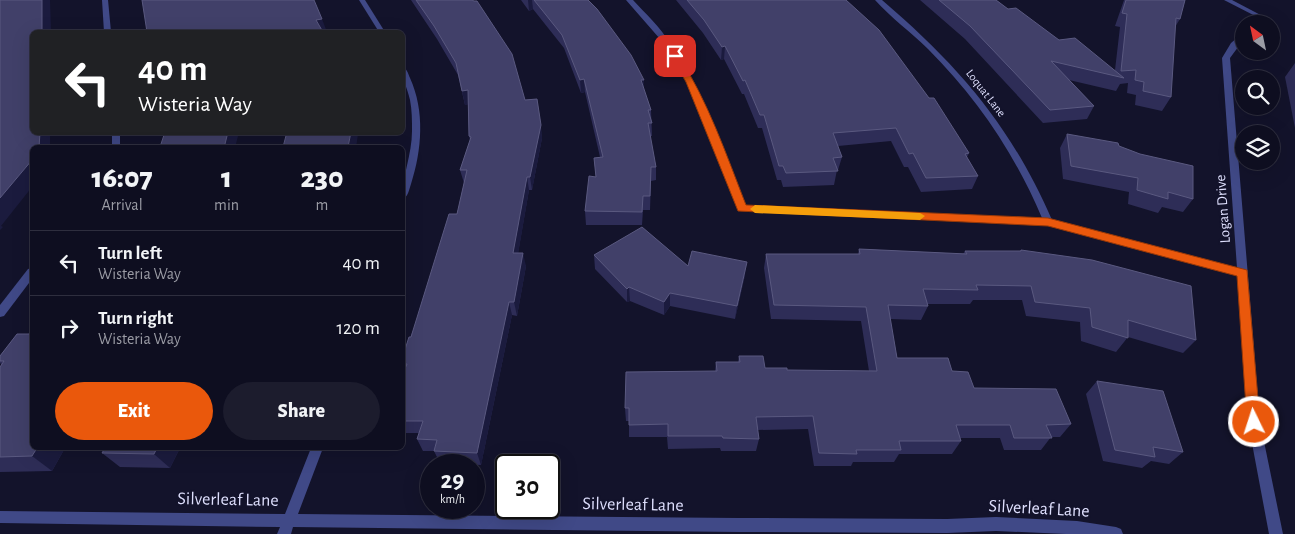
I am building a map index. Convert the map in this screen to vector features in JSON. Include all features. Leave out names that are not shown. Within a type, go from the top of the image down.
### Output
[{"type":"street","points":[[105,0],[108,30]]},
{"type":"street","points":[[362,0],[381,30]]},
{"type":"street","points":[[629,0],[667,44],[691,82],[742,208],[1048,222],[1243,273]]},
{"type":"street","name":"Loquat Lane","points":[[878,0],[911,27],[948,64],[975,95],[1002,131],[1025,169],[1048,222]]},
{"type":"street","points":[[1227,0],[1254,15]]},
{"type":"street","name":"Logan Drive","points":[[1235,46],[1226,58],[1254,422],[1276,534]]},
{"type":"street","points":[[405,73],[410,82],[416,102],[418,124],[414,157],[405,187]]},
{"type":"street","points":[[0,313],[30,275]]},
{"type":"street","points":[[284,534],[316,450]]},
{"type":"street","name":"Silverleaf Lane","points":[[0,517],[290,520],[739,530],[996,524],[1077,528],[1116,534]]},
{"type":"building","points":[[0,0],[42,0],[42,30],[30,30],[30,135],[40,135],[39,145],[30,145],[30,162],[0,198]]},
{"type":"building","points":[[142,0],[314,0],[322,19],[316,20],[322,30],[147,30]]},
{"type":"building","points":[[416,0],[477,1],[512,54],[525,100],[537,99],[541,125],[530,177],[527,177],[513,253],[523,253],[514,302],[509,302],[477,453],[434,451],[437,440],[417,439],[423,421],[405,421],[405,369],[407,364],[405,364],[405,350],[409,337],[411,337],[449,214],[457,214],[467,170],[460,170],[471,137],[469,136],[468,90],[462,91],[456,63]]},
{"type":"building","points":[[534,0],[588,0],[597,9],[631,55],[644,80],[641,80],[651,110],[648,110],[652,123],[648,123],[656,167],[651,167],[650,196],[643,196],[642,212],[585,211],[589,176],[596,177],[594,158],[603,157],[584,79],[580,80],[562,35]]},
{"type":"building","points":[[687,0],[846,0],[879,30],[929,98],[934,98],[969,153],[965,154],[978,176],[926,178],[913,153],[909,154],[896,128],[833,133],[842,157],[833,158],[838,171],[786,173],[783,166],[779,166],[764,115],[760,115],[745,80],[743,81],[725,46],[722,47],[704,20]]},
{"type":"building","points":[[939,0],[996,0],[1008,9],[1016,8],[1059,40],[1075,38],[1124,78],[1051,61],[1094,106],[1050,110],[970,26]]},
{"type":"building","points":[[1126,0],[1185,0],[1180,19],[1176,18],[1171,97],[1143,91],[1144,82],[1135,80],[1136,70],[1121,71],[1127,14],[1122,13]]},
{"type":"building","points":[[1067,134],[1118,143],[1119,146],[1140,154],[1193,166],[1193,199],[1168,192],[1168,199],[1137,190],[1138,178],[1071,166]]},
{"type":"building","points":[[164,135],[227,135],[225,145],[161,145]]},
{"type":"building","points":[[286,135],[350,135],[348,145],[284,145]]},
{"type":"building","points":[[642,227],[688,266],[692,251],[747,262],[737,306],[670,293],[664,302],[629,287],[627,289],[594,255]]},
{"type":"building","points":[[859,249],[967,254],[965,251],[1021,250],[1092,260],[1191,286],[1196,340],[1128,320],[1128,338],[1092,327],[1090,308],[1035,302],[1031,286],[976,285],[978,290],[923,289],[928,306],[888,305],[897,358],[948,358],[952,371],[968,372],[974,388],[1056,389],[1071,424],[1046,425],[1052,438],[1014,438],[1010,425],[956,425],[961,441],[899,441],[901,450],[856,450],[857,454],[819,453],[813,416],[756,417],[759,439],[723,438],[722,436],[668,436],[668,424],[629,425],[629,408],[625,408],[626,372],[717,371],[716,362],[740,362],[739,356],[763,356],[765,368],[877,371],[866,307],[774,305],[766,254],[860,254]]},
{"type":"building","points":[[30,333],[30,450],[36,450],[32,456],[0,457],[0,367],[4,361],[0,361],[0,356],[17,334]]},
{"type":"building","points":[[1097,381],[1163,391],[1183,452],[1153,447],[1155,457],[1115,450]]},
{"type":"building","points":[[104,450],[156,450],[154,454],[102,453]]},
{"type":"slow traffic","points":[[755,209],[920,216]]},
{"type":"route","points":[[675,56],[691,82],[742,208],[1048,222],[1243,273],[1254,422]]}]
